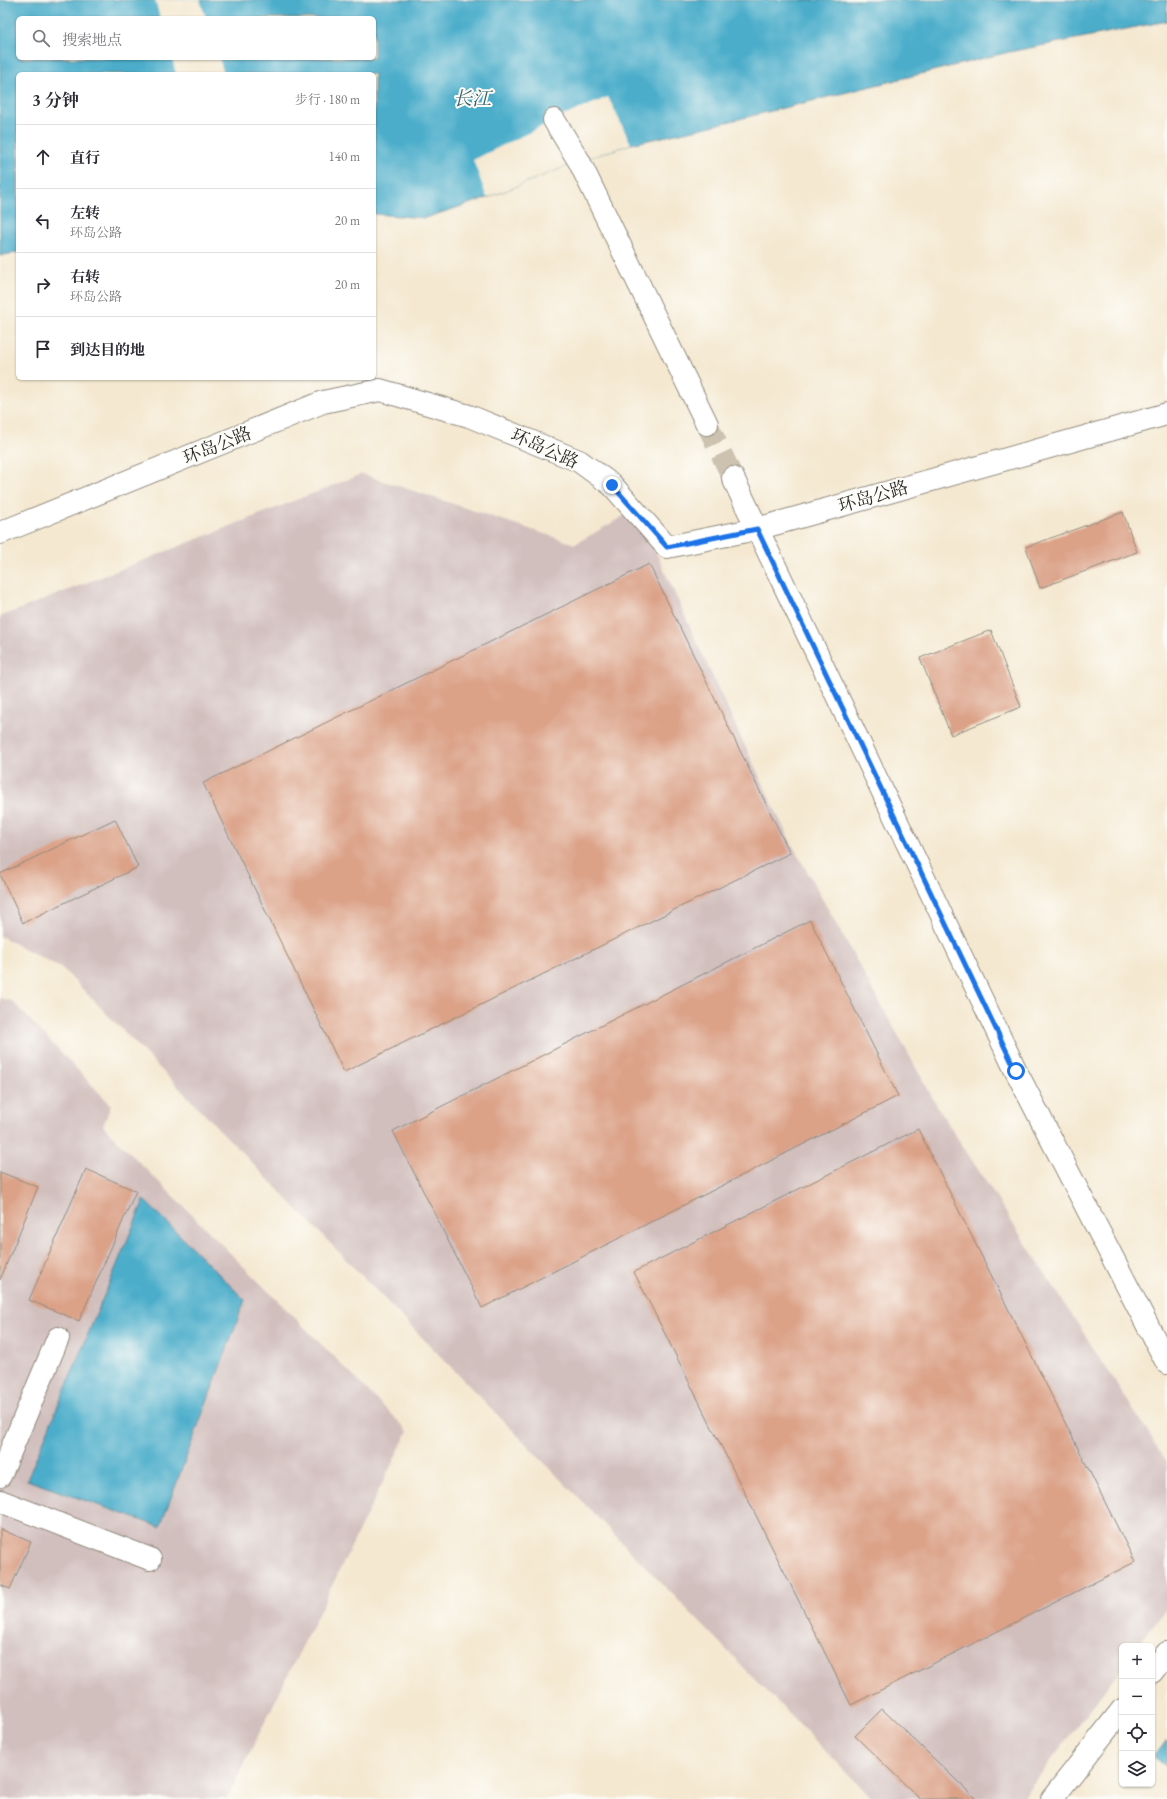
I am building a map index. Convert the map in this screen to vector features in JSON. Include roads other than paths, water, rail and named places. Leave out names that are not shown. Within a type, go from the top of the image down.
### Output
[{"type":"street","points":[[554,120],[579,161],[707,424]]},
{"type":"street","name":"环岛公路","points":[[0,533],[323,402],[380,390],[469,416],[579,461],[612,485],[667,547],[757,529],[1167,414]]},
{"type":"street","points":[[733,478],[1016,1071],[1167,1363]]},
{"type":"street","points":[[0,1476],[58,1338]]},
{"type":"street","points":[[0,1501],[150,1559]]},
{"type":"street","points":[[1155,1668],[1167,1653]]},
{"type":"street","points":[[1052,1799],[1119,1714]]},
{"type":"water","name":"长江","points":[[0,0],[1167,0],[1167,21],[1009,52],[703,128],[631,144],[579,161],[487,198],[425,218],[376,214],[376,72],[16,72],[16,252],[0,256]]},
{"type":"water","points":[[144,1200],[245,1300],[160,1527],[27,1480]]},
{"type":"water","points":[[1167,1740],[1167,1767],[1155,1758]]},
{"type":"tunnel","points":[[707,424],[733,478]]}]
